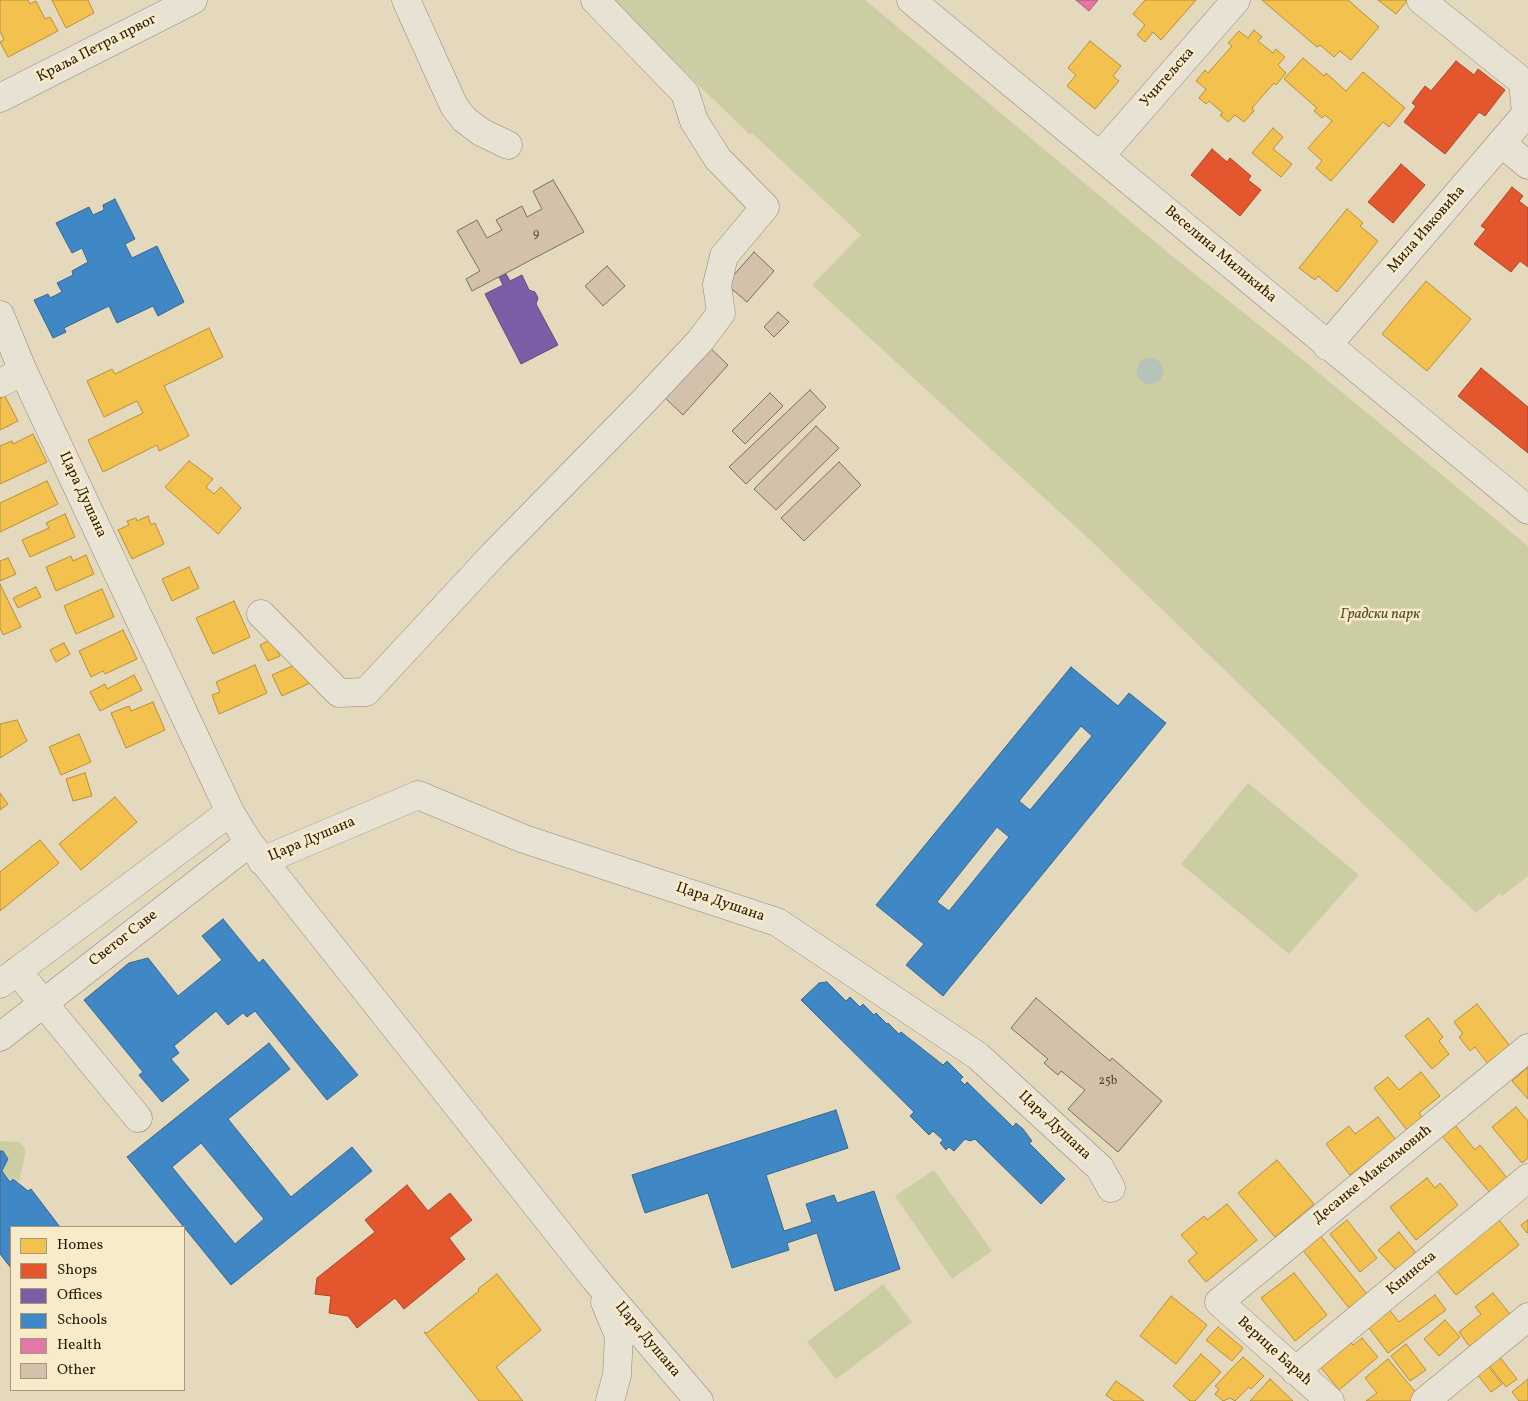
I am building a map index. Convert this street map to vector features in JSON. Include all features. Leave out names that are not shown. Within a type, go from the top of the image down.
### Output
[{"type":"street","name":"Краља Петра првог","points":[[0,98],[193,0]]},
{"type":"street","points":[[406,0],[454,106],[464,118],[481,132],[508,145]]},
{"type":"street","points":[[261,614],[339,693],[366,692],[493,555],[649,396],[700,341],[720,313],[717,285],[724,256],[765,207],[718,159],[694,121],[684,93],[595,0]]},
{"type":"street","name":"Учитељска","points":[[1100,156],[1236,0]]},
{"type":"street","points":[[1422,0],[1523,82],[1527,114]]},
{"type":"street","name":"Веселина Миликића","points":[[916,2],[1327,346],[1528,510]]},
{"type":"street","name":"Мила Ивковића","points":[[1327,346],[1527,114]]},
{"type":"street","points":[[1501,143],[1528,165]]},
{"type":"street","name":"Цара Душана","points":[[0,315],[11,377],[230,812],[255,852],[596,1280],[699,1401]]},
{"type":"street","name":"Цара Душана","points":[[255,852],[418,795],[524,839],[777,922],[978,1056],[1100,1168],[1111,1188]]},
{"type":"street","points":[[138,1118],[42,1003],[8,977],[230,812]]},
{"type":"street","name":"Светог Саве","points":[[0,1037],[42,1003],[255,852]]},
{"type":"street","name":"Десанке Максимовић","points":[[1219,1302],[1528,1048]]},
{"type":"street","name":"Книнска","points":[[1295,1371],[1528,1178]]},
{"type":"street","name":"Цара Душана","points":[[596,1280],[619,1336],[617,1375],[610,1401]]},
{"type":"street","name":"Верице Бараћ","points":[[1219,1302],[1330,1401]]},
{"type":"street","points":[[1425,1401],[1528,1317]]},
{"type":"green space","name":"Градски парк","points":[[611,0],[865,0],[1172,256],[1303,360],[1528,546],[1528,876],[1502,896],[1499,894],[1476,913],[1089,539],[812,285],[861,235],[752,133],[750,135]]},
{"type":"green space","points":[[1248,783],[1359,875],[1289,954],[1181,864]]},
{"type":"green space","points":[[0,1141],[19,1142],[26,1150],[19,1182],[14,1178],[10,1180],[3,1171],[9,1159],[4,1151],[0,1150]]},
{"type":"green space","points":[[934,1170],[992,1251],[952,1279],[895,1196]]},
{"type":"green space","points":[[883,1284],[912,1322],[836,1379],[807,1342]]},
{"type":"shaded area","points":[[1150,358],[1159,362],[1163,371],[1159,380],[1150,384],[1141,380],[1137,371],[1141,362]]},
{"type":"building: Homes","points":[[0,0],[28,0],[30,4],[36,1],[45,19],[50,17],[58,31],[8,57],[0,42],[4,40],[0,31]]},
{"type":"building: Homes","points":[[52,0],[88,0],[94,13],[66,28]]},
{"type":"building: Homes","points":[[1145,0],[1196,0],[1161,40],[1153,32],[1145,42],[1137,35],[1145,25],[1133,14]]},
{"type":"building: Homes","points":[[1262,0],[1348,0],[1379,27],[1351,60],[1340,51],[1334,57],[1320,45],[1317,47]]},
{"type":"building: Homes","points":[[1378,0],[1408,0],[1396,14]]},
{"type":"building: Homes","points":[[1254,30],[1262,37],[1258,41],[1273,53],[1276,49],[1285,57],[1278,65],[1286,73],[1276,85],[1274,83],[1252,108],[1254,111],[1244,122],[1235,115],[1228,122],[1220,115],[1223,113],[1209,101],[1206,104],[1199,98],[1206,89],[1196,81],[1205,70],[1208,73],[1232,46],[1228,43],[1239,31],[1248,38]]},
{"type":"building: Homes","points":[[1090,41],[1121,66],[1113,76],[1119,81],[1095,109],[1067,86],[1076,75],[1068,68]]},
{"type":"building: Homes","points":[[1303,58],[1324,76],[1326,73],[1346,91],[1363,72],[1405,108],[1389,127],[1383,122],[1331,181],[1316,168],[1322,161],[1308,148],[1332,121],[1325,115],[1322,118],[1314,111],[1317,108],[1284,79]]},
{"type":"building: Homes","points":[[1273,128],[1283,137],[1273,149],[1292,164],[1281,177],[1252,153]]},
{"type":"building: Homes","points":[[1347,209],[1363,223],[1360,226],[1378,241],[1337,292],[1318,276],[1315,280],[1299,268]]},
{"type":"building: Homes","points":[[1426,281],[1471,319],[1427,371],[1382,334]]},
{"type":"building: Homes","points":[[209,328],[223,357],[164,386],[189,436],[159,451],[157,445],[103,472],[88,440],[143,413],[137,401],[104,417],[87,381],[112,369],[115,374]]},
{"type":"building: Homes","points":[[5,396],[18,421],[0,430],[0,398]]},
{"type":"building: Homes","points":[[33,434],[47,462],[0,484],[0,446],[12,441],[13,444]]},
{"type":"building: Homes","points":[[189,461],[213,479],[206,487],[214,494],[221,487],[241,508],[218,534],[165,487]]},
{"type":"building: Homes","points":[[47,481],[58,504],[0,532],[0,503]]},
{"type":"building: Homes","points":[[65,514],[75,537],[30,557],[22,540],[49,528],[46,523]]},
{"type":"building: Homes","points":[[148,516],[151,525],[155,523],[164,544],[132,559],[118,530],[129,525],[127,521],[136,518],[137,521]]},
{"type":"building: Homes","points":[[86,555],[94,574],[56,591],[46,567],[71,556],[73,561]]},
{"type":"building: Homes","points":[[8,558],[16,574],[0,581],[0,561]]},
{"type":"building: Homes","points":[[189,567],[199,588],[172,601],[162,579]]},
{"type":"building: Homes","points":[[0,584],[21,627],[3,635],[0,628]]},
{"type":"building: Homes","points":[[36,587],[41,597],[18,608],[13,598]]},
{"type":"building: Homes","points":[[102,589],[114,617],[76,634],[64,606]]},
{"type":"building: Homes","points":[[234,601],[250,637],[213,654],[196,618]]},
{"type":"building: Homes","points":[[123,630],[137,659],[105,674],[103,671],[91,677],[79,651]]},
{"type":"building: Homes","points":[[272,639],[280,656],[268,661],[260,645]]},
{"type":"building: Homes","points":[[64,643],[70,654],[56,662],[50,650]]},
{"type":"building: Homes","points":[[301,662],[310,683],[282,696],[272,675]]},
{"type":"building: Homes","points":[[255,665],[267,693],[219,714],[212,695],[220,692],[216,682]]},
{"type":"building: Homes","points":[[134,675],[142,690],[100,711],[90,692],[105,684],[107,689]]},
{"type":"building: Homes","points":[[153,702],[165,730],[126,748],[111,713],[129,706],[131,711]]},
{"type":"building: Homes","points":[[17,720],[27,741],[0,758],[0,724]]},
{"type":"building: Homes","points":[[79,734],[91,762],[61,775],[49,747]]},
{"type":"building: Homes","points":[[85,773],[92,796],[73,801],[66,779]]},
{"type":"building: Homes","points":[[0,793],[8,804],[0,810]]},
{"type":"building: Homes","points":[[115,797],[137,822],[81,870],[59,844]]},
{"type":"building: Homes","points":[[40,840],[59,863],[0,911],[0,872]]},
{"type":"building: Homes","points":[[1477,1004],[1510,1046],[1488,1064],[1475,1047],[1470,1051],[1459,1037],[1463,1034],[1454,1022]]},
{"type":"building: Homes","points":[[1428,1018],[1443,1037],[1439,1041],[1449,1054],[1432,1069],[1405,1036]]},
{"type":"building: Homes","points":[[1528,1067],[1528,1099],[1512,1081]]},
{"type":"building: Homes","points":[[1421,1072],[1440,1096],[1419,1113],[1423,1118],[1407,1130],[1374,1088],[1388,1077],[1399,1090]]},
{"type":"building: Homes","points":[[1516,1107],[1528,1121],[1528,1158],[1522,1163],[1492,1127]]},
{"type":"building: Homes","points":[[1378,1117],[1396,1140],[1350,1175],[1326,1144],[1349,1126],[1355,1134]]},
{"type":"building: Homes","points":[[1455,1125],[1475,1150],[1480,1145],[1508,1179],[1491,1194],[1442,1136]]},
{"type":"building: Homes","points":[[1277,1160],[1314,1204],[1275,1237],[1238,1193]]},
{"type":"building: Homes","points":[[1427,1178],[1435,1188],[1440,1183],[1458,1205],[1416,1240],[1390,1207]]},
{"type":"building: Homes","points":[[1227,1204],[1257,1240],[1206,1282],[1188,1261],[1197,1253],[1181,1235],[1204,1216],[1207,1220]]},
{"type":"building: Homes","points":[[1347,1220],[1377,1258],[1360,1272],[1330,1234]]},
{"type":"building: Homes","points":[[1499,1220],[1519,1245],[1456,1295],[1437,1271]]},
{"type":"building: Homes","points":[[1528,1220],[1528,1232],[1527,1233],[1521,1225]]},
{"type":"building: Homes","points":[[1399,1232],[1416,1253],[1396,1270],[1378,1250]]},
{"type":"building: Homes","points":[[1319,1234],[1367,1294],[1349,1308],[1301,1248]]},
{"type":"building: Homes","points":[[1294,1273],[1327,1315],[1295,1341],[1261,1298]]},
{"type":"building: Homes","points":[[497,1274],[541,1330],[496,1367],[523,1401],[479,1401],[424,1332],[427,1333]]},
{"type":"building: Homes","points":[[1493,1293],[1510,1314],[1470,1347],[1459,1332],[1481,1314],[1475,1307]]},
{"type":"building: Homes","points":[[1435,1295],[1446,1310],[1388,1353],[1366,1324],[1388,1308],[1399,1322]]},
{"type":"building: Homes","points":[[1171,1296],[1207,1325],[1176,1364],[1140,1336]]},
{"type":"building: Homes","points":[[1445,1320],[1460,1337],[1439,1356],[1424,1339]]},
{"type":"building: Homes","points":[[1218,1327],[1243,1348],[1232,1361],[1206,1340]]},
{"type":"building: Homes","points":[[1362,1338],[1378,1357],[1339,1390],[1319,1365],[1349,1340],[1353,1345]]},
{"type":"building: Homes","points":[[1406,1344],[1426,1370],[1410,1381],[1391,1356]]},
{"type":"building: Homes","points":[[1496,1352],[1517,1379],[1506,1387],[1485,1360]]},
{"type":"building: Homes","points":[[1201,1354],[1221,1372],[1195,1401],[1190,1401],[1173,1386]]},
{"type":"building: Homes","points":[[1243,1357],[1264,1376],[1235,1401],[1230,1398],[1223,1401],[1215,1394],[1219,1389],[1215,1386]]},
{"type":"building: Homes","points":[[1388,1359],[1418,1395],[1411,1401],[1366,1401],[1377,1393],[1365,1378]]},
{"type":"building: Homes","points":[[1484,1361],[1502,1384],[1491,1392],[1473,1369]]},
{"type":"building: Homes","points":[[1270,1379],[1293,1401],[1250,1401]]},
{"type":"building: Homes","points":[[1528,1379],[1528,1401],[1519,1401],[1512,1392]]},
{"type":"building: Homes","points":[[1116,1381],[1144,1401],[1114,1401],[1106,1395]]},
{"type":"building: Shops","points":[[1456,61],[1474,75],[1478,69],[1505,90],[1485,116],[1479,112],[1445,154],[1404,122],[1416,106],[1412,103],[1425,86],[1431,91]]},
{"type":"building: Shops","points":[[1212,149],[1227,162],[1230,158],[1251,176],[1248,180],[1261,190],[1240,216],[1191,175]]},
{"type":"building: Shops","points":[[1401,164],[1425,185],[1393,223],[1368,202]]},
{"type":"building: Shops","points":[[1512,187],[1523,196],[1519,201],[1528,208],[1528,267],[1520,261],[1511,272],[1474,244],[1486,229],[1481,226]]},
{"type":"building: Shops","points":[[1481,368],[1528,407],[1528,453],[1458,396]]},
{"type":"building: Shops","points":[[407,1185],[428,1211],[450,1193],[472,1220],[449,1238],[465,1259],[404,1309],[395,1298],[357,1328],[348,1316],[329,1313],[331,1296],[315,1294],[317,1278],[375,1232],[365,1220]]},
{"type":"building: Offices","points":[[506,274],[510,281],[522,275],[529,290],[535,292],[538,298],[536,304],[558,345],[521,364],[485,294],[503,285],[499,277]]},
{"type":"building: Schools","points":[[115,199],[135,239],[125,244],[132,258],[157,246],[184,302],[158,316],[153,306],[117,323],[109,306],[64,328],[66,332],[53,338],[34,300],[48,294],[50,298],[62,292],[57,283],[73,275],[72,271],[88,262],[82,248],[72,253],[56,223],[89,207],[93,215],[104,210],[103,205]]},
{"type":"building: Schools","points":[[1071,667],[1118,706],[1129,693],[1166,723],[943,996],[906,965],[924,944],[876,905]],"holes":[[[1081,726],[1092,736],[1030,810],[1019,801]],[[997,827],[1009,837],[949,911],[937,902]]]},
{"type":"building: Schools","points":[[223,919],[259,963],[263,959],[358,1075],[327,1100],[255,1011],[247,1017],[243,1013],[228,1025],[216,1011],[174,1046],[179,1053],[171,1059],[189,1080],[162,1102],[139,1075],[143,1072],[84,1000],[129,963],[148,958],[178,996],[222,960],[202,936]]},
{"type":"building: Schools","points":[[827,982],[846,1001],[850,997],[860,1007],[863,1004],[874,1015],[876,1013],[899,1034],[901,1032],[943,1065],[947,1061],[963,1077],[960,1080],[965,1085],[967,1082],[1013,1127],[1016,1123],[1023,1129],[1032,1141],[1029,1143],[1065,1179],[1041,1204],[975,1139],[970,1141],[965,1139],[954,1151],[949,1147],[946,1150],[940,1143],[943,1140],[933,1131],[929,1135],[910,1116],[914,1112],[801,1000],[819,983]]},
{"type":"building: Schools","points":[[269,1043],[290,1069],[228,1119],[291,1197],[352,1147],[372,1171],[231,1285],[185,1226],[127,1157]],"holes":[[[201,1143],[264,1219],[235,1244],[172,1167]]]},
{"type":"building: Schools","points":[[836,1110],[848,1148],[766,1175],[784,1231],[812,1222],[806,1204],[834,1195],[837,1203],[874,1191],[900,1269],[835,1291],[817,1233],[787,1243],[789,1250],[732,1268],[708,1193],[645,1213],[632,1175]]},
{"type":"building: Schools","points":[[0,1151],[3,1151],[8,1159],[2,1171],[10,1182],[13,1179],[28,1191],[31,1189],[59,1226],[10,1226],[10,1267],[0,1254]]},
{"type":"building: Health","points":[[1076,0],[1098,0],[1089,11]]},
{"type":"building: Other","points":[[553,180],[584,232],[472,291],[466,279],[480,271],[457,231],[477,220],[487,238],[502,230],[496,220],[522,206],[527,217],[542,209],[533,191]]},
{"type":"building: Other","points":[[754,252],[774,271],[747,302],[726,284]]},
{"type":"building: Other","points":[[607,266],[625,286],[603,306],[585,286]]},
{"type":"building: Other","points":[[778,312],[789,322],[774,337],[764,327]]},
{"type":"building: Other","points":[[706,344],[728,365],[683,415],[661,394]]},
{"type":"building: Other","points":[[810,390],[826,407],[746,484],[729,467]]},
{"type":"building: Other","points":[[770,393],[783,406],[745,444],[732,431]]},
{"type":"building: Other","points":[[816,426],[839,448],[776,510],[754,489]]},
{"type":"building: Other","points":[[839,462],[861,485],[804,541],[781,518]]},
{"type":"building: Other","points":[[1036,998],[1110,1061],[1112,1058],[1162,1101],[1118,1152],[1068,1109],[1085,1090],[1061,1071],[1058,1075],[1044,1063],[1048,1059],[1011,1028]]}]
